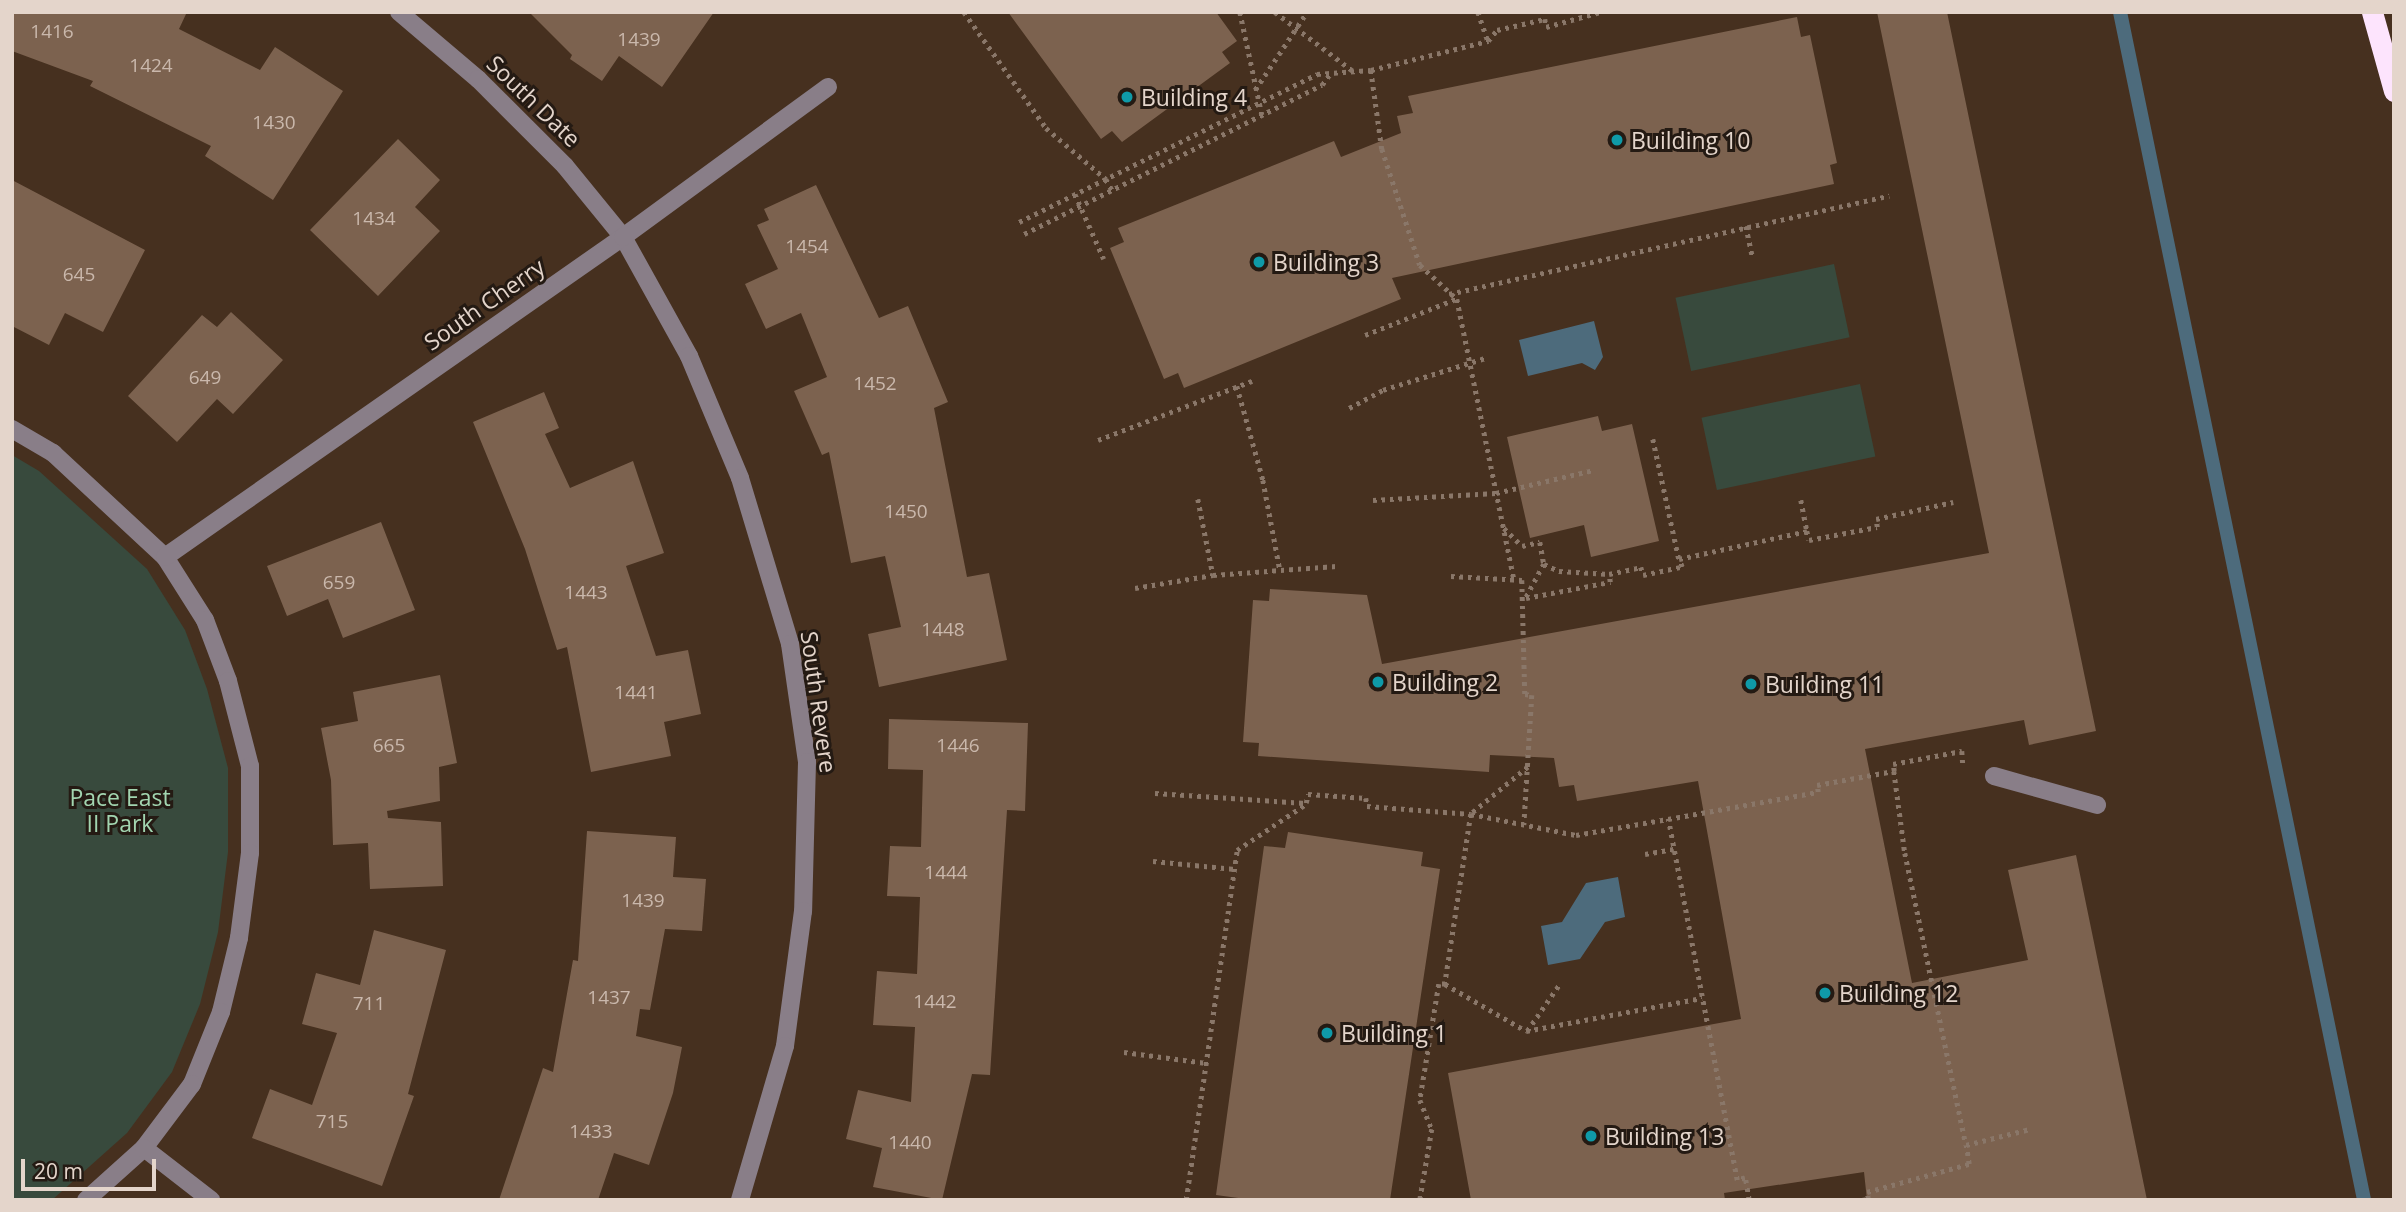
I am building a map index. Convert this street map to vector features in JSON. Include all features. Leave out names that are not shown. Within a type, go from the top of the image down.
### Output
[{"type":"highway","points":[[2372,12],[2394,91]]},
{"type":"street","name":"South Date","points":[[399,12],[478,79],[565,166],[623,237]]},
{"type":"street","name":"South Cherry","points":[[165,557],[623,237],[828,87]]},
{"type":"street","name":"South Revere","points":[[623,237],[689,356],[740,478],[790,644],[807,762],[803,911],[785,1046],[740,1200]]},
{"type":"street","points":[[12,429],[53,453],[165,557],[205,620],[228,681],[250,765],[250,853],[239,938],[221,1012],[191,1084],[144,1148],[86,1200]]},
{"type":"street","points":[[1994,776],[2097,805]]},
{"type":"street","points":[[144,1148],[211,1200]]},
{"type":"path","points":[[964,12],[1046,128],[1107,179],[1112,190]]},
{"type":"path","points":[[1240,12],[1254,91],[1262,114]]},
{"type":"path","points":[[1275,12],[1353,71]]},
{"type":"path","points":[[1254,91],[1307,12]]},
{"type":"path","points":[[1478,12],[1488,41]]},
{"type":"path","points":[[1020,222],[1317,74],[1371,70],[1488,41],[1497,30],[1545,19],[1546,27],[1600,12]]},
{"type":"path","points":[[1371,70],[1382,149],[1420,265],[1448,294],[1457,299],[1514,579]]},
{"type":"path","points":[[1024,234],[1322,85],[1330,73]]},
{"type":"path","points":[[1075,194],[1104,258]]},
{"type":"path","points":[[1448,294],[1889,196]]},
{"type":"path","points":[[1746,226],[1753,258]]},
{"type":"path","points":[[1365,335],[1457,299]]},
{"type":"path","points":[[1349,408],[1383,390],[1485,358]]},
{"type":"path","points":[[1098,440],[1252,381]]},
{"type":"path","points":[[1237,386],[1263,480],[1280,570]]},
{"type":"path","points":[[1544,564],[1559,571],[1609,574],[1641,567],[1643,575],[1682,567],[1653,439]]},
{"type":"path","points":[[1373,500],[1496,493],[1594,470]]},
{"type":"path","points":[[1198,499],[1213,575]]},
{"type":"path","points":[[1801,500],[1809,540],[1877,527],[1876,519],[1954,502]]},
{"type":"path","points":[[1504,528],[1522,546],[1539,542],[1544,564],[1526,598]]},
{"type":"path","points":[[1679,559],[1807,531]]},
{"type":"path","points":[[1135,588],[1213,575],[1337,566]]},
{"type":"path","points":[[1526,598],[1611,582],[1609,574]]},
{"type":"path","points":[[1451,576],[1522,580],[1526,598],[1525,694],[1532,695],[1524,825]]},
{"type":"path","points":[[1862,1200],[1868,1199],[1867,1192],[1969,1164],[1905,853],[1893,764],[1962,751],[1964,768],[1994,776]]},
{"type":"path","points":[[1445,984],[1471,814],[1528,767]]},
{"type":"path","points":[[1185,1200],[1237,850],[1307,803],[1308,794],[1366,798],[1367,806],[1471,814],[1576,835],[1818,792],[1817,785],[1894,771]]},
{"type":"path","points":[[1155,793],[1307,803]]},
{"type":"path","points":[[1668,820],[1737,1180],[1745,1178],[1749,1200]]},
{"type":"path","points":[[1645,854],[1674,849]]},
{"type":"path","points":[[1153,861],[1235,869]]},
{"type":"path","points":[[1420,1200],[1432,1129],[1420,1100],[1439,984],[1445,984],[1526,1031],[1702,998]]},
{"type":"path","points":[[1526,1031],[1559,985]]},
{"type":"path","points":[[1124,1052],[1206,1063]]},
{"type":"path","points":[[1966,1146],[2031,1129]]},
{"type":"green space","points":[[1834,264],[1850,337],[1691,371],[1676,298]]},
{"type":"green space","points":[[1860,384],[1875,456],[1717,490],[1702,418]]},
{"type":"green space","name":"Pace East II Park","points":[[12,455],[39,471],[147,569],[185,630],[207,689],[228,768],[228,852],[218,932],[200,1004],[172,1072],[127,1133],[52,1200],[12,1200]]},
{"type":"water","points":[[1594,321],[1603,357],[1595,370],[1582,363],[1528,376],[1519,340]]},
{"type":"water","points":[[1618,877],[1625,917],[1605,922],[1580,959],[1548,965],[1541,926],[1562,922],[1586,883]]},
{"type":"building","points":[[12,12],[187,12],[179,29],[260,70],[275,47],[343,91],[273,200],[205,156],[211,146],[90,86],[93,81],[12,51]]},
{"type":"building","points":[[529,12],[714,12],[662,87],[619,56],[602,81],[570,59],[572,55]]},
{"type":"building","name":"Building 4","points":[[1008,12],[1216,12],[1237,41],[1222,52],[1230,63],[1122,142],[1112,131],[1101,139]]},
{"type":"building","points":[[1877,12],[1947,12],[2096,731],[2029,745],[2024,720],[1865,749],[1912,983],[2028,960],[2008,870],[2076,855],[2147,1200],[1867,1200],[1864,1172],[1724,1193],[1725,1200],[1471,1200],[1448,1073],[1741,1019],[1698,781],[1577,801],[1574,785],[1559,787],[1554,758],[1490,755],[1489,772],[1258,756],[1259,743],[1243,742],[1253,600],[1269,601],[1270,589],[1367,595],[1382,664],[1989,553]]},
{"type":"building","points":[[1797,17],[1801,37],[1810,35],[1837,163],[1830,165],[1834,184],[1392,278],[1401,299],[1184,388],[1178,373],[1164,379],[1110,248],[1124,242],[1118,228],[1334,141],[1341,157],[1401,133],[1397,116],[1413,113],[1408,96]]},
{"type":"building","points":[[398,139],[440,180],[415,207],[440,231],[378,296],[310,230]]},
{"type":"building","points":[[12,180],[145,250],[103,332],[65,313],[49,345],[12,326]]},
{"type":"building","points":[[816,185],[879,318],[908,306],[948,402],[934,408],[967,577],[989,573],[1007,660],[879,687],[868,634],[901,627],[885,556],[851,563],[829,452],[822,455],[794,391],[827,377],[801,313],[766,329],[745,284],[778,269],[757,225],[769,220],[764,209]]},
{"type":"building","points":[[231,312],[283,360],[233,414],[217,399],[177,442],[128,396],[202,315],[217,327]]},
{"type":"building","points":[[544,392],[559,428],[545,434],[570,488],[633,461],[664,553],[626,566],[656,656],[688,650],[701,714],[664,722],[671,756],[591,772],[567,647],[557,650],[525,549],[473,422]]},
{"type":"building","points":[[1598,416],[1602,431],[1632,424],[1659,541],[1591,557],[1584,525],[1530,538],[1507,437]]},
{"type":"building","points":[[381,522],[415,610],[343,638],[328,599],[287,616],[267,566]]},
{"type":"building","points":[[440,675],[457,763],[439,767],[440,801],[387,811],[388,818],[441,822],[443,886],[370,889],[368,843],[333,845],[331,780],[321,728],[358,721],[353,692]]},
{"type":"building","points":[[889,719],[1028,723],[1025,811],[1007,810],[990,1075],[972,1074],[942,1200],[873,1187],[882,1148],[846,1139],[858,1090],[911,1102],[915,1027],[873,1025],[877,971],[917,974],[920,897],[887,896],[890,846],[921,847],[923,770],[888,769]]},
{"type":"building","points":[[587,831],[676,837],[673,877],[706,879],[702,931],[665,929],[650,1010],[640,1009],[636,1036],[682,1047],[673,1093],[649,1165],[614,1153],[598,1200],[499,1200],[543,1068],[553,1072],[573,960],[578,961]]},
{"type":"building","name":"Building 1","points":[[1288,832],[1423,852],[1421,866],[1440,869],[1390,1200],[1253,1200],[1216,1195],[1264,846],[1285,848]]},
{"type":"building","points":[[374,930],[446,950],[408,1094],[414,1096],[382,1186],[252,1138],[270,1089],[312,1105],[337,1033],[302,1024],[316,973],[360,985]]},
{"type":"waterway","points":[[2120,12],[2364,1200]]},
{"type":"place","name":"Building 4","points":[[1127,97]]},
{"type":"place","name":"Building 10","points":[[1617,140]]},
{"type":"place","name":"Building 3","points":[[1259,262]]},
{"type":"place","name":"Building 2","points":[[1378,682]]},
{"type":"place","name":"Building 11","points":[[1751,684]]},
{"type":"place","name":"Building 12","points":[[1825,993]]},
{"type":"place","name":"Building 1","points":[[1327,1033]]},
{"type":"place","name":"Building 13","points":[[1591,1136]]}]
